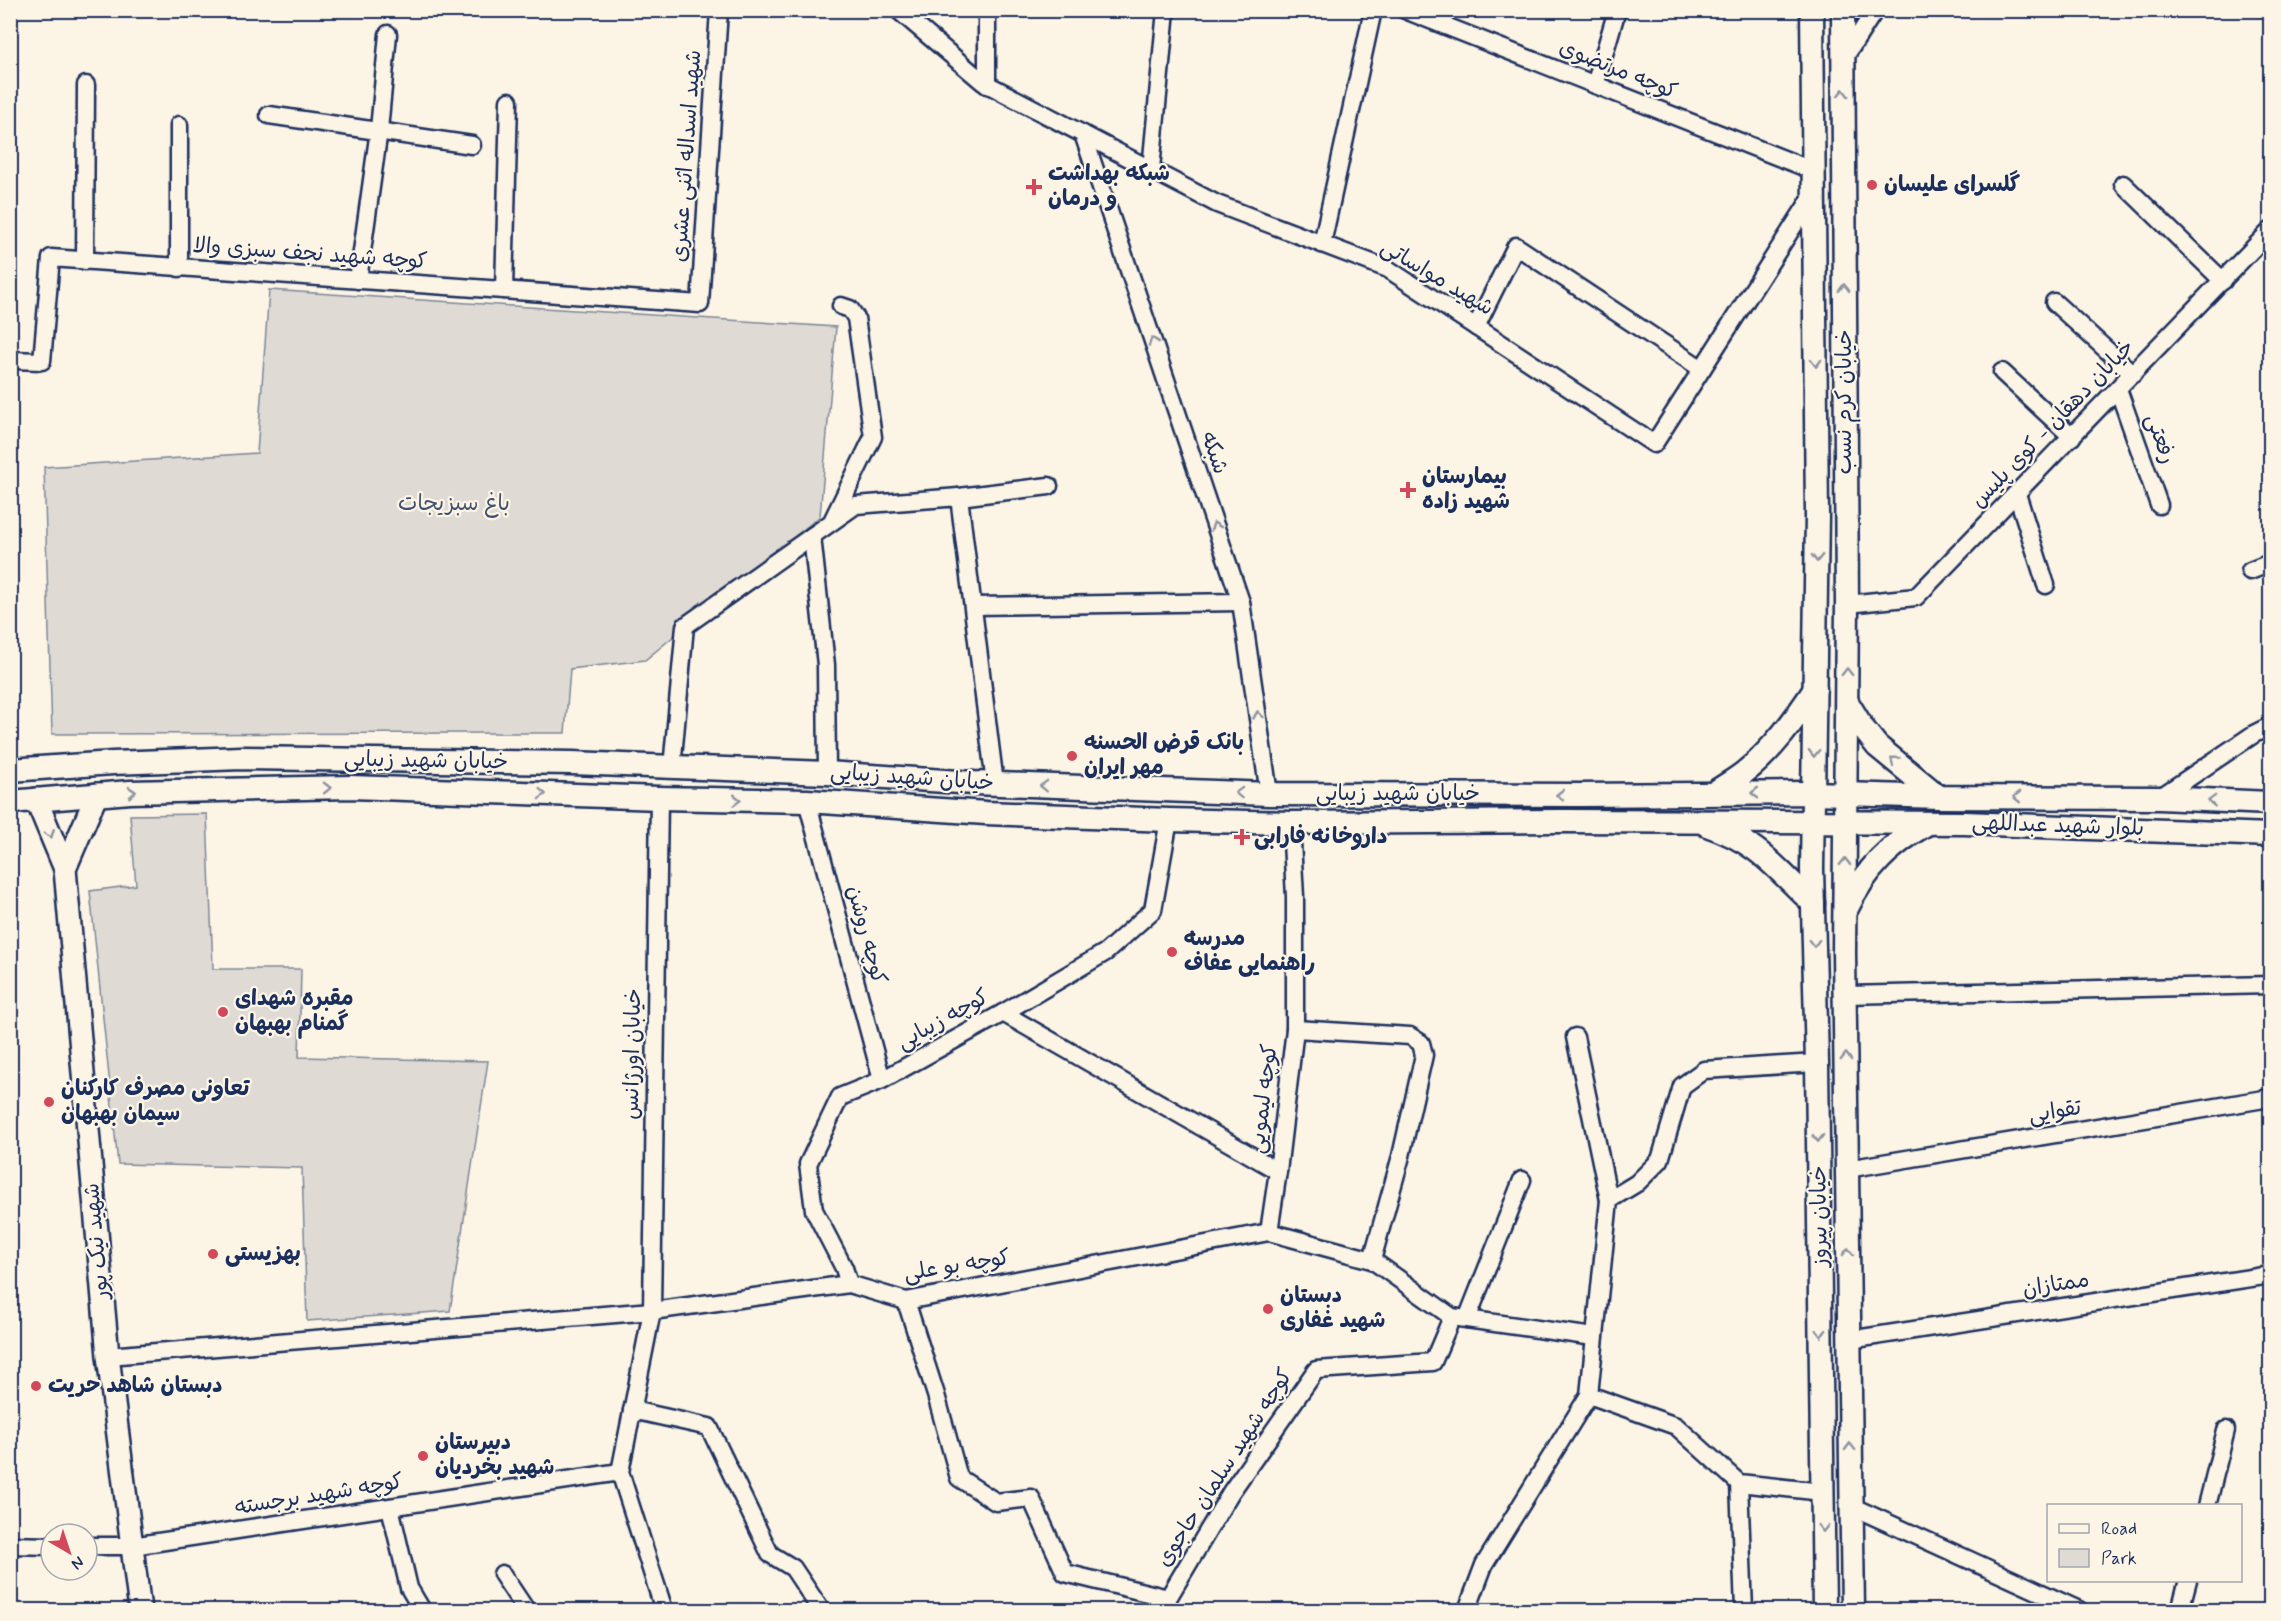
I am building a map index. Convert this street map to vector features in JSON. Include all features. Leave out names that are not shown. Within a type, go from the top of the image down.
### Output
[{"type":"main road","name":"خیابان کرم نسب","points":[[1812,10],[1817,514],[1813,822]]},
{"type":"main road","name":"خیابان کرم نسب","points":[[1843,10],[1847,604],[1846,822]]},
{"type":"main road","points":[[1816,607],[1847,604]]},
{"type":"main road","points":[[1714,793],[1764,755],[1800,712],[1815,689]]},
{"type":"main road","points":[[1847,701],[1862,727],[1877,746],[1939,796]]},
{"type":"main road","name":"خیابان شهید زیبایی","points":[[10,770],[241,758],[511,762],[827,773],[995,784],[1269,794],[1846,794]]},
{"type":"main road","points":[[511,762],[511,793]]},
{"type":"main road","name":"خیابان شهید زیبایی","points":[[10,802],[97,795],[351,787],[807,801],[986,813],[1291,823],[1846,822]]},
{"type":"main road","name":"بلوار شهید عبداللهی","points":[[1846,794],[2159,798],[2271,803]]},
{"type":"main road","points":[[1905,795],[1900,801],[1898,810],[1905,822]]},
{"type":"main road","points":[[1695,821],[1724,831],[1768,857],[1813,903]]},
{"type":"main road","name":"خیابان پیروز","points":[[1813,822],[1824,1611]]},
{"type":"main road","name":"بلوار شهید عبداللهی","points":[[1846,822],[2271,834]]},
{"type":"main road","name":"خیابان پیروز","points":[[1846,822],[1847,1169],[1853,1611]]},
{"type":"main road","points":[[1845,912],[1859,883],[1873,866],[1908,834],[1928,823]]},
{"type":"street","name":"شهید اسداله اثنی عشری","points":[[700,304],[719,10]]},
{"type":"street","name":"شهید مواساتی","points":[[898,10],[987,85],[1217,204],[1388,269],[1654,444],[1814,183]]},
{"type":"street","points":[[987,10],[987,85]]},
{"type":"street","points":[[1151,169],[1166,10]]},
{"type":"street","points":[[1322,244],[1373,10]]},
{"type":"street","name":"کوچه مرتضوی","points":[[1406,10],[1595,85],[1814,183]]},
{"type":"street","points":[[1595,85],[1617,10]]},
{"type":"street","points":[[1843,60],[1875,10]]},
{"type":"street","points":[[358,280],[379,130],[388,34]]},
{"type":"street","points":[[85,261],[86,85]]},
{"type":"street","points":[[504,290],[509,101]]},
{"type":"street","points":[[269,115],[472,145]]},
{"type":"street","points":[[179,125],[179,268]]},
{"type":"street","name":"شبکه","points":[[1083,134],[1241,602],[1269,794]]},
{"type":"street","points":[[2123,183],[2223,281]]},
{"type":"street","name":"خیابان دهقان - کوی پلیس","points":[[1847,604],[1916,597],[2271,231]]},
{"type":"street","points":[[1476,327],[1516,246],[1702,369]]},
{"type":"street","name":"کوچه شهید نجف سبزی والا","points":[[10,360],[42,361],[51,258],[700,304]]},
{"type":"street","points":[[2054,303],[2133,374]]},
{"type":"street","points":[[833,520],[873,436],[856,318],[850,309],[841,306]]},
{"type":"street","points":[[2002,372],[2072,437]]},
{"type":"street","name":"رفعتی","points":[[2118,389],[2159,505]]},
{"type":"street","points":[[672,768],[685,626],[856,505],[959,497],[1049,486]]},
{"type":"street","points":[[2017,494],[2046,585]]},
{"type":"street","points":[[959,497],[995,784]]},
{"type":"street","points":[[812,536],[826,665],[827,773]]},
{"type":"street","points":[[2250,571],[2271,563]]},
{"type":"street","points":[[974,606],[1241,602]]},
{"type":"street","points":[[2159,798],[2254,734],[2271,726]]},
{"type":"street","name":"شهید نیک پور","points":[[64,869],[97,795]]},
{"type":"street","name":"خیابان اورژانس","points":[[620,1472],[652,1311],[659,798]]},
{"type":"street","name":"شهید نیک پور","points":[[36,799],[64,869],[108,1356],[140,1611]]},
{"type":"street","name":"کوچه روشن","points":[[807,801],[882,1080]]},
{"type":"street","name":"کوچه زیبایی","points":[[849,1284],[844,1268],[814,1210],[808,1164],[840,1097],[882,1080],[1003,1013],[1106,952],[1153,910],[1169,820]]},
{"type":"street","name":"کوچه لیمویی","points":[[1003,1013],[1278,1171],[1295,1029],[1295,897],[1291,823]]},
{"type":"street","points":[[1846,995],[2271,985]]},
{"type":"street","points":[[1295,1029],[1410,1036],[1421,1043],[1424,1055],[1404,1145],[1372,1260]]},
{"type":"street","points":[[1467,1611],[1484,1565],[1589,1395],[1609,1200],[1575,1037]]},
{"type":"street","points":[[1609,1200],[1637,1183],[1660,1160],[1682,1086],[1704,1070],[1817,1063]]},
{"type":"street","name":"تقوایی","points":[[1847,1169],[2271,1098]]},
{"type":"street","points":[[1278,1171],[1269,1232],[1372,1260],[1460,1318],[1594,1337]]},
{"type":"street","points":[[1460,1318],[1522,1180]]},
{"type":"street","name":"کوچه بو علی","points":[[108,1356],[652,1311],[849,1284],[906,1301],[1269,1232]]},
{"type":"street","name":"ممتازان","points":[[1849,1340],[2271,1275]]},
{"type":"street","points":[[906,1301],[959,1478],[996,1502],[1031,1498],[1065,1573],[1165,1604]]},
{"type":"street","name":"کوچه شهید سلمان حاجوی","points":[[1165,1604],[1231,1492],[1316,1370],[1432,1362],[1460,1318]]},
{"type":"street","points":[[1589,1395],[1677,1426],[1738,1482],[1823,1492]]},
{"type":"street","points":[[632,1410],[709,1427],[770,1554],[792,1568],[821,1611]]},
{"type":"street","points":[[2208,1504],[2226,1430]]},
{"type":"street","points":[[620,1472],[664,1611]]},
{"type":"street","name":"کوچه شهید برجسته","points":[[99,1546],[132,1546],[620,1472]]},
{"type":"street","points":[[1738,1482],[1744,1611]]},
{"type":"street","points":[[1851,1506],[2079,1611]]},
{"type":"street","points":[[390,1507],[409,1588],[422,1611]]},
{"type":"street","points":[[10,1545],[39,1546]]},
{"type":"street","points":[[501,1575],[526,1611]]},
{"type":"street","points":[[2180,1611],[2188,1582]]},
{"type":"green space","name":"باغ سبزیجات","points":[[269,290],[836,327],[820,516],[645,660],[570,669],[565,733],[52,734],[44,467],[257,453]]},
{"type":"green space","points":[[207,814],[213,969],[301,969],[299,1057],[488,1061],[450,1311],[307,1321],[302,1168],[118,1164],[90,891],[136,885],[130,815]]},
{"type":"place","name":"گلسرای علیسان","points":[[1872,185]]},
{"type":"place","name":"شبکه بهداشت و درمان","points":[[1034,187]]},
{"type":"place","name":"بیمارستان شهید زاده","points":[[1408,490]]},
{"type":"place","name":"بانک قرض الحسنه مهر ایران","points":[[1072,756]]},
{"type":"place","name":"داروخانه فارابی","points":[[1242,837]]},
{"type":"place","name":"مدرسه راهنمایی عفاف","points":[[1172,952]]},
{"type":"place","name":"مقبره شهدای گمنام بهبهان","points":[[223,1012]]},
{"type":"place","name":"تعاونی مصرف کارکنان سیمان بهبهان","points":[[49,1102]]},
{"type":"place","name":"بهزیستی","points":[[213,1254]]},
{"type":"place","name":"دبستان شهید غفاری","points":[[1268,1309]]},
{"type":"place","name":"دبستان شاهد حریت","points":[[36,1386]]},
{"type":"place","name":"دبیرستان شهید بخردیان","points":[[423,1456]]}]
